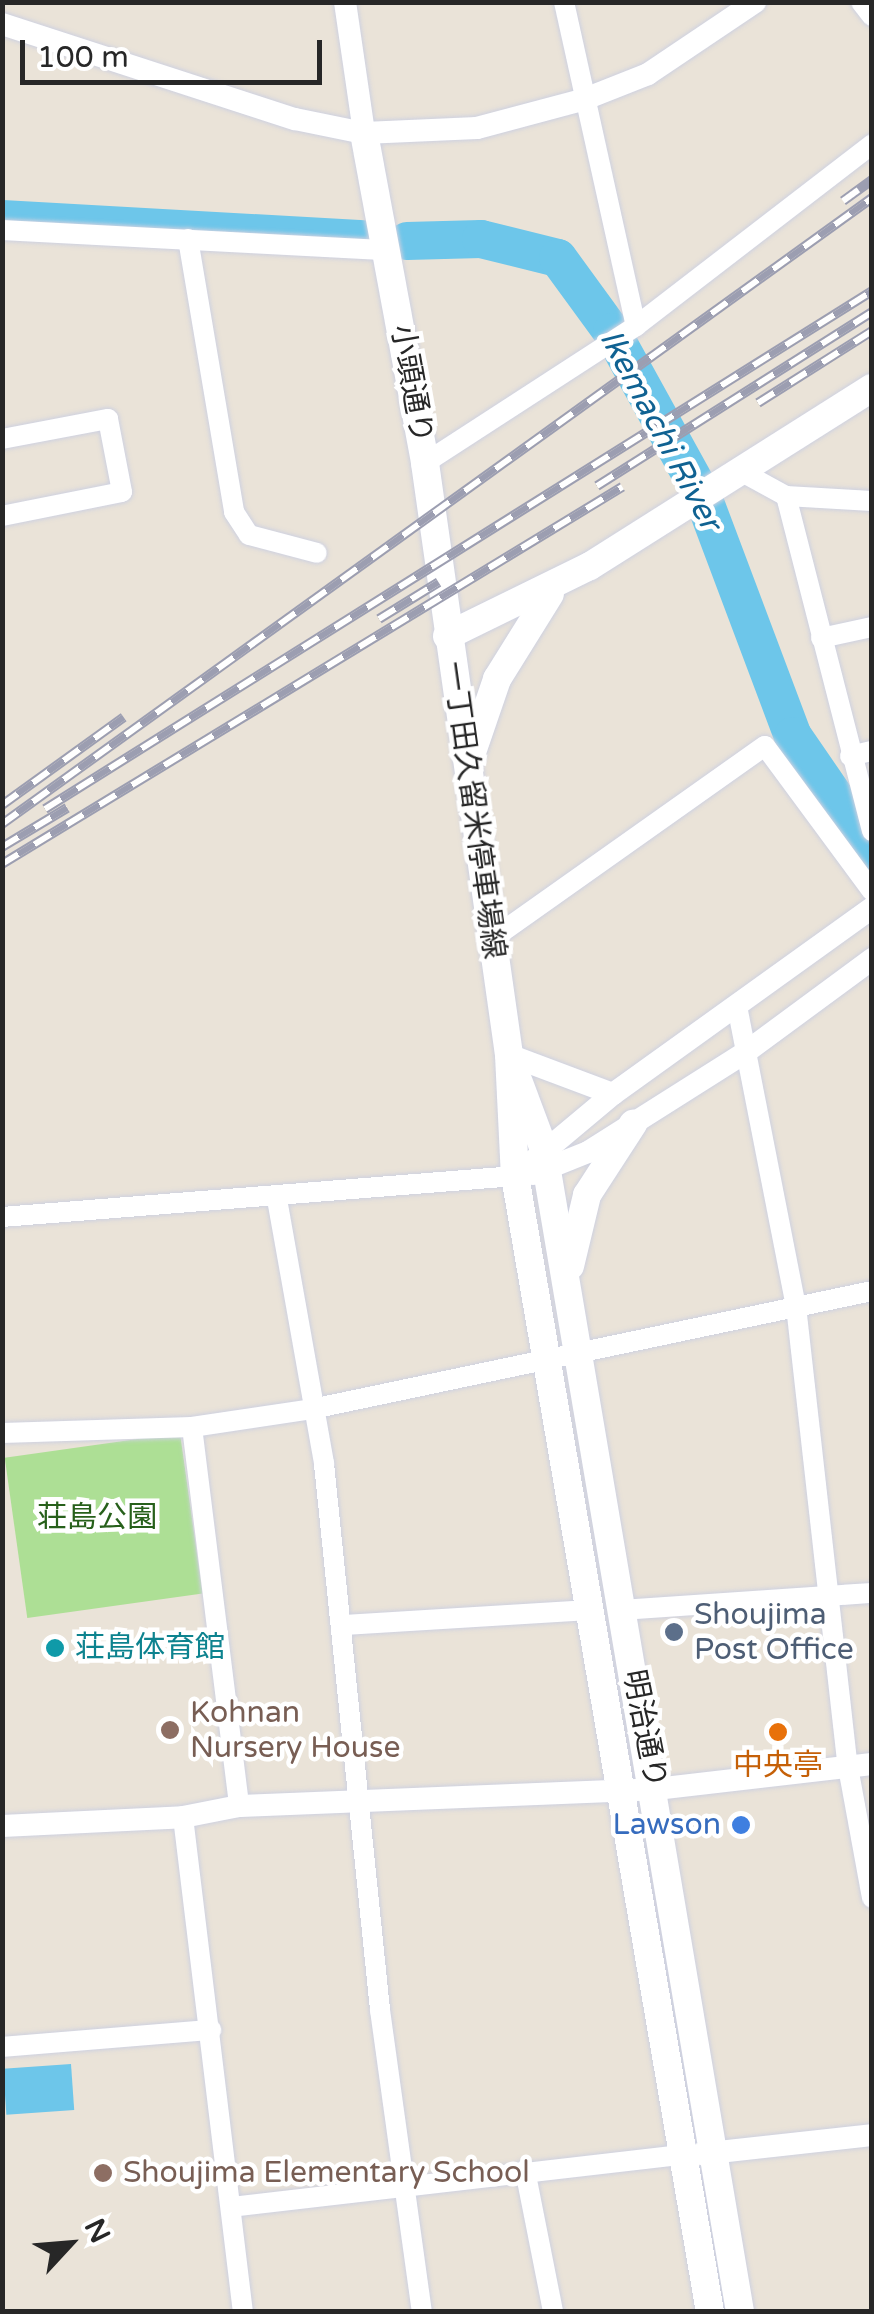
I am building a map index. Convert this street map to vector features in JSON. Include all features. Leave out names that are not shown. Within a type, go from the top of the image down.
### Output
[{"type":"main road","name":"小頭通り","points":[[364,133],[425,463],[447,636]]},
{"type":"main road","name":"一丁田久留米停車場線","points":[[515,1176],[509,1056],[447,636],[556,585],[870,392]]},
{"type":"main road","points":[[466,768],[496,680],[556,585]]},
{"type":"main road","name":"一丁田久留米停車場線","points":[[509,1056],[546,1160]]},
{"type":"main road","points":[[567,1286],[587,1195],[633,1124]]},
{"type":"main road","name":"明治通り","points":[[546,1160],[656,1788],[710,2153],[740,2312]]},
{"type":"main road","name":"明治通り","points":[[515,1176],[710,2312]]},
{"type":"street","points":[[564,2],[636,326]]},
{"type":"street","points":[[2,24],[295,118],[364,133],[478,128],[585,99],[648,74],[754,2]]},
{"type":"street","points":[[861,2],[872,16]]},
{"type":"street","points":[[347,3],[364,133]]},
{"type":"street","points":[[425,463],[636,326],[872,144]]},
{"type":"street","points":[[2,230],[386,250]]},
{"type":"street","points":[[188,238],[234,512],[249,535],[317,553]]},
{"type":"street","points":[[2,438],[108,419],[122,492],[2,516]]},
{"type":"street","points":[[736,476],[786,496],[872,501]]},
{"type":"street","points":[[786,496],[872,831]]},
{"type":"street","points":[[821,638],[872,627]]},
{"type":"street","points":[[492,940],[764,746],[872,891]]},
{"type":"street","points":[[850,756],[872,751]]},
{"type":"street","points":[[546,1160],[612,1094],[872,908]]},
{"type":"street","points":[[2,1217],[277,1199],[515,1176],[633,1124],[746,1052],[872,958]]},
{"type":"street","points":[[737,1006],[796,1306],[828,1596],[860,1766],[872,1898]]},
{"type":"street","points":[[509,1056],[612,1094]]},
{"type":"street","points":[[277,1199],[344,1625],[380,2010],[408,2184],[422,2312]]},
{"type":"street","points":[[2,1433],[192,1426],[312,1408],[549,1362],[872,1291]]},
{"type":"street","points":[[192,1426],[239,1806]]},
{"type":"street","points":[[622,1610],[872,1592]]},
{"type":"street","points":[[344,1625],[590,1610]]},
{"type":"street","points":[[2,1826],[183,1816],[239,1806],[656,1788],[860,1766]]},
{"type":"street","points":[[183,1816],[242,2312]]},
{"type":"street","points":[[2,2047],[211,2030]]},
{"type":"street","points":[[231,2206],[525,2170],[872,2135]]},
{"type":"street","points":[[525,2170],[553,2312]]},
{"type":"green space","name":"荘島公園","points":[[180,1433],[203,1593],[27,1618],[5,1458]]},
{"type":"water","points":[[71,2064],[74,2110],[6,2115],[3,2069]]},
{"type":"waterway","name":"Ikemachi River","points":[[2,219],[363,239]]},
{"type":"waterway","name":"Ikemachi River","points":[[407,241],[481,239],[558,258],[612,332],[703,497],[793,736],[872,851]]},
{"type":"railway","points":[[843,201],[872,180]]},
{"type":"railway","points":[[2,824],[872,198]]},
{"type":"railway","points":[[45,809],[872,291]]},
{"type":"railway","points":[[597,486],[872,312]]},
{"type":"railway","points":[[758,403],[872,331]]},
{"type":"railway","points":[[2,864],[622,487]]},
{"type":"railway","points":[[379,619],[439,582]]},
{"type":"railway","points":[[2,805],[124,717]]},
{"type":"railway","points":[[2,847],[67,808]]},
{"type":"place","name":"Shoujima Post Office","points":[[674,1632]]},
{"type":"place","name":"荘島体育館","points":[[55,1648]]},
{"type":"place","name":"Kohnan Nursery House","points":[[170,1730]]},
{"type":"place","name":"中央亭","points":[[778,1732]]},
{"type":"place","name":"Lawson","points":[[741,1825]]},
{"type":"place","name":"Shoujima Elementary School","points":[[103,2173]]}]
